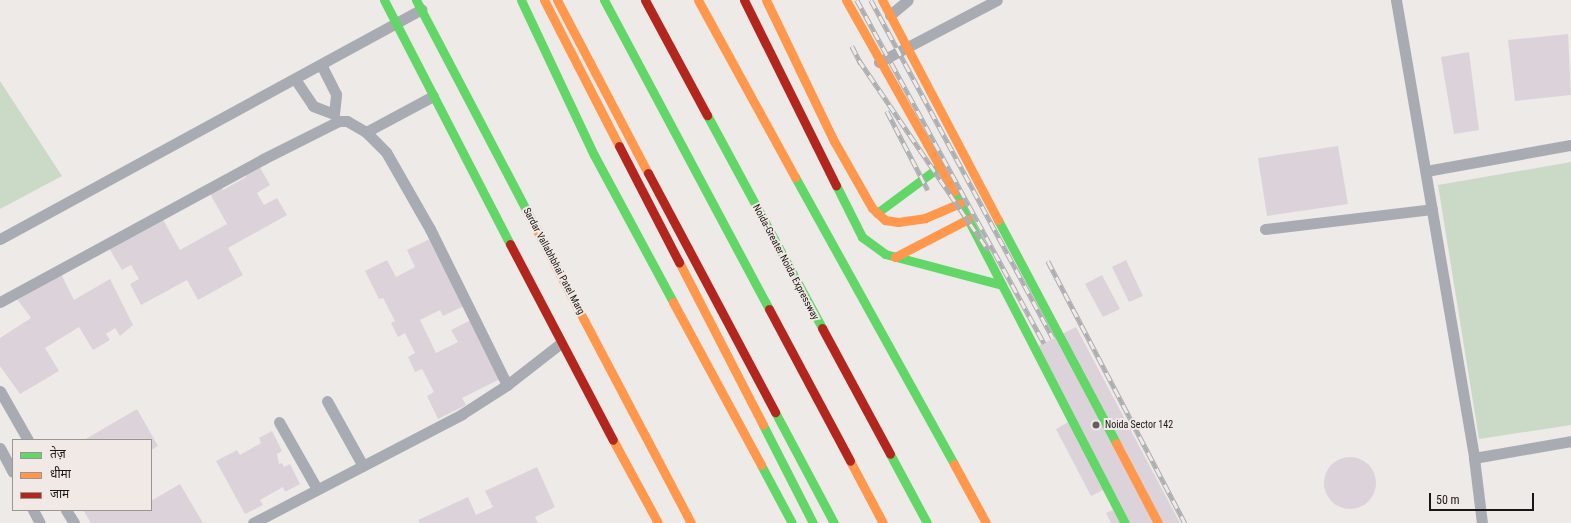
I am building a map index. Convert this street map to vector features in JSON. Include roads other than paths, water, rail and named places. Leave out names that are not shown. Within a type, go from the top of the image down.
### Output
[{"type":"main road","points":[[384,0],[560,343],[658,523]]},
{"type":"main road","points":[[521,0],[594,155],[792,523]]},
{"type":"main road","points":[[544,0],[813,523]]},
{"type":"main road","points":[[557,0],[834,523]]},
{"type":"main road","points":[[604,0],[883,523]]},
{"type":"main road","name":"Noida-Greater Noida Expressway","points":[[645,0],[927,523]]},
{"type":"main road","points":[[698,0],[986,523]]},
{"type":"main road","points":[[744,0],[862,237],[885,254],[1002,285]]},
{"type":"main road","points":[[766,0],[834,141],[872,208],[885,220],[898,222],[925,218],[960,203]]},
{"type":"main road","points":[[846,0],[879,62],[960,203],[1125,523]]},
{"type":"main road","points":[[882,0],[1158,523]]},
{"type":"main road","name":"Sardar Vallabhbhai Patel Marg","points":[[419,5],[691,523]]},
{"type":"main road","points":[[877,212],[939,167]]},
{"type":"main road","points":[[895,257],[968,219]]},
{"type":"street","points":[[890,15],[908,0]]},
{"type":"street","points":[[879,62],[997,0]]},
{"type":"street","points":[[1396,0],[1474,458],[1482,523]]},
{"type":"street","points":[[0,239],[396,24],[419,5]]},
{"type":"street","points":[[321,65],[336,94],[336,118]]},
{"type":"street","points":[[295,79],[313,106],[336,118],[355,124],[366,132],[386,152],[430,229],[507,385]]},
{"type":"street","points":[[366,132],[433,96]]},
{"type":"street","points":[[0,302],[336,118]]},
{"type":"street","points":[[1426,171],[1571,145]]},
{"type":"street","points":[[1265,229],[1432,209]]},
{"type":"street","points":[[253,523],[454,419],[507,385],[560,343]]},
{"type":"street","points":[[0,391],[27,439]]},
{"type":"street","points":[[327,402],[362,466]]},
{"type":"street","points":[[279,422],[317,489]]},
{"type":"street","points":[[1474,458],[1571,441]]},
{"type":"street","points":[[0,448],[12,470]]},
{"type":"street","points":[[34,511],[40,523]]},
{"type":"street","points":[[67,511],[74,523]]},
{"type":"railway","points":[[857,0],[1044,343]]},
{"type":"railway","points":[[871,0],[1053,338]]},
{"type":"railway","points":[[852,46],[861,64]]},
{"type":"railway","points":[[859,60],[988,250]]},
{"type":"railway","points":[[887,111],[928,190]]},
{"type":"railway","points":[[1048,261],[1185,523]]},
{"type":"place","name":"Noida Sector 142","points":[[1096,425]]}]
